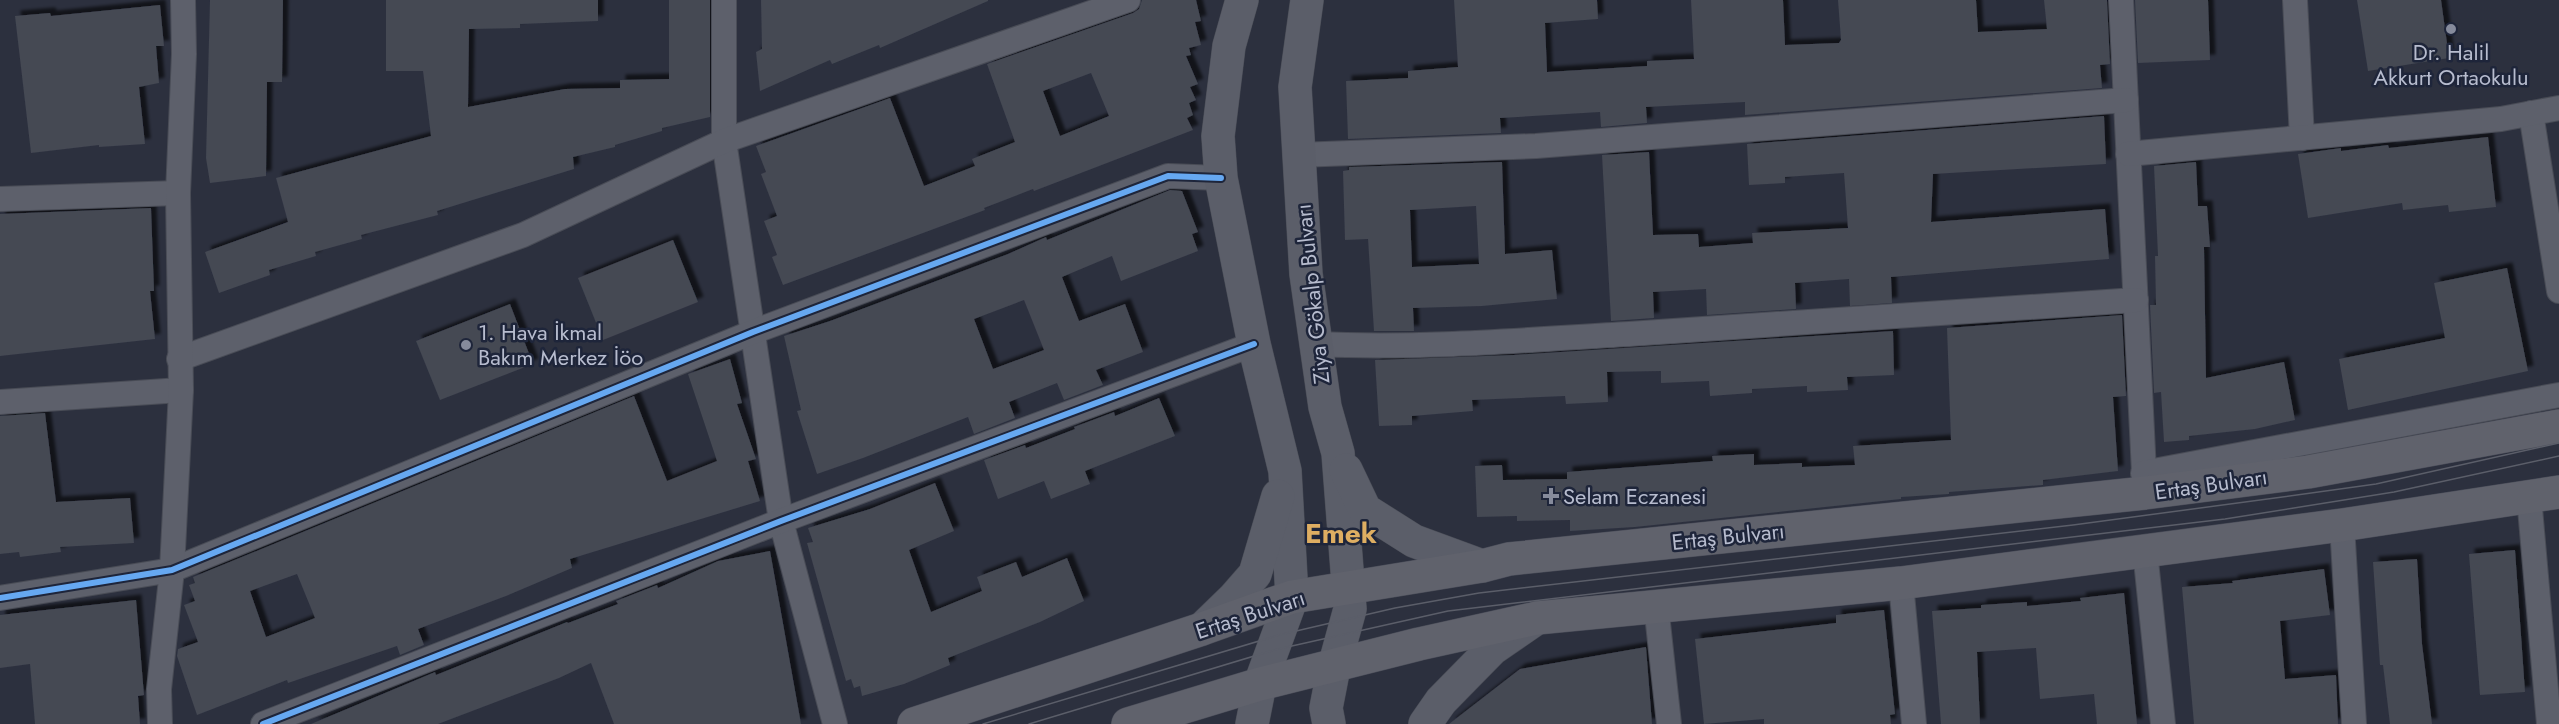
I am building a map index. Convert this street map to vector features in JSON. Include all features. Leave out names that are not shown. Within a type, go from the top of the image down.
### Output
[{"type":"main road","points":[[1242,0],[1229,46],[1218,136],[1221,177],[1254,344],[1285,471],[1292,597],[1260,684],[1252,724]]},
{"type":"main road","name":"Ziya Gökalp Bulvarı","points":[[1307,0],[1295,87],[1306,274],[1325,408],[1338,453],[1350,609],[1334,667],[1326,708],[1329,724]]},
{"type":"main road","name":"Ertaş Bulvarı","points":[[915,724],[1292,597],[1482,566],[1509,559],[2144,483],[2308,472],[2559,426]]},
{"type":"main road","points":[[1338,453],[1365,510],[1414,541],[1482,566]]},
{"type":"main road","points":[[1202,629],[1255,574],[1285,471]]},
{"type":"main road","points":[[1128,724],[1260,684],[1419,644],[1537,618],[1902,583],[2342,525],[2544,495]]},
{"type":"main road","points":[[1425,724],[1442,701],[1492,649],[1537,618]]},
{"type":"street","points":[[160,724],[159,689],[172,570],[181,390],[178,193],[184,54],[183,0]]},
{"type":"street","points":[[724,0],[724,141],[781,521],[835,724]]},
{"type":"street","points":[[180,359],[523,235],[724,141],[1128,0]]},
{"type":"street","points":[[2121,0],[2144,483],[2559,395]]},
{"type":"street","points":[[2295,0],[2302,138]]},
{"type":"street","points":[[1298,155],[1536,146],[2126,100]]},
{"type":"street","points":[[2128,154],[2501,119],[2559,108]]},
{"type":"street","points":[[2531,113],[2559,291]]},
{"type":"street","points":[[0,598],[172,570],[753,332],[1168,176],[1221,177]]},
{"type":"street","points":[[0,200],[178,193]]},
{"type":"street","points":[[1316,344],[1488,342],[1835,322],[2136,300]]},
{"type":"street","points":[[263,724],[781,521],[1254,344]]},
{"type":"street","points":[[0,402],[181,390]]},
{"type":"street","points":[[2544,495],[2549,724]]},
{"type":"street","points":[[2342,525],[2354,724]]},
{"type":"street","points":[[2145,551],[2163,724]]},
{"type":"street","points":[[1902,583],[1914,724]]},
{"type":"street","points":[[1656,605],[1669,724]]},
{"type":"building","points":[[210,0],[283,0],[282,82],[267,82],[266,176],[210,183],[206,158]]},
{"type":"building","points":[[386,0],[598,0],[598,21],[520,24],[520,28],[469,29],[468,107],[565,89],[620,88],[620,80],[669,79],[669,0],[710,0],[710,117],[662,128],[662,131],[615,145],[615,147],[573,157],[574,169],[437,211],[438,215],[361,235],[362,239],[315,252],[316,256],[269,270],[270,275],[219,293],[205,252],[288,222],[276,178],[431,136],[423,71],[386,71]]},
{"type":"building","points":[[761,0],[988,1],[880,48],[879,45],[832,64],[830,60],[760,91],[756,52],[762,49]]},
{"type":"building","points":[[1142,0],[1196,0],[1201,21],[1195,22],[1201,45],[1189,48],[1191,55],[1186,56],[1198,84],[1190,87],[1196,100],[1189,103],[1193,115],[1187,118],[1193,130],[783,285],[772,257],[777,255],[764,221],[777,216],[761,174],[766,172],[756,146],[890,98],[924,186],[975,166],[972,159],[1015,142],[987,64],[1139,9]],"holes":[[[1091,73],[1109,116],[1060,136],[1043,91]]]},
{"type":"building","points":[[1454,0],[1597,0],[1598,19],[1545,23],[1547,72],[1647,66],[1647,61],[1694,59],[1691,0],[1783,0],[1785,45],[1839,43],[1841,40],[1838,0],[1976,0],[1978,32],[2047,29],[2044,0],[2107,0],[2110,64],[2100,65],[2102,88],[1745,115],[1745,102],[1646,107],[1647,123],[1601,127],[1600,112],[1500,118],[1501,133],[1348,139],[1346,81],[1408,78],[1408,71],[1458,67]]},
{"type":"building","points":[[2135,0],[2208,0],[2210,60],[2138,63]]},
{"type":"building","points":[[2357,0],[2441,0],[2449,58],[2368,71]]},
{"type":"building","points":[[160,5],[164,46],[156,46],[159,83],[139,87],[145,144],[99,147],[99,145],[31,153],[15,16],[50,13],[51,16]]},
{"type":"building","points":[[2104,116],[2106,164],[1933,174],[1931,222],[2105,209],[2109,259],[1891,277],[1892,303],[1850,306],[1849,279],[1795,283],[1796,309],[1707,315],[1706,289],[1653,292],[1654,318],[1611,321],[1602,155],[1649,152],[1653,235],[1698,234],[1699,247],[1753,243],[1752,233],[1848,228],[1844,173],[1785,177],[1785,183],[1749,185],[1747,144]]},
{"type":"building","points":[[2488,137],[2496,207],[2449,212],[2448,205],[2403,210],[2402,203],[2308,218],[2298,154],[2341,148],[2341,151],[2388,145],[2389,148]]},
{"type":"building","points":[[1502,162],[1505,254],[1552,250],[1557,299],[1482,306],[1413,308],[1414,331],[1374,331],[1368,239],[1345,240],[1343,171],[1349,170],[1349,167]],"holes":[[[1476,206],[1479,264],[1412,267],[1410,210]]]},
{"type":"building","points":[[2196,162],[2198,206],[2207,206],[2210,247],[2204,247],[2206,378],[2284,362],[2295,420],[2255,429],[2189,436],[2189,440],[2164,442],[2161,392],[2154,393],[2150,305],[2156,305],[2155,256],[2158,256],[2154,166]]},
{"type":"building","points":[[1170,190],[1182,191],[1198,232],[1192,234],[1198,251],[1121,281],[1112,256],[1062,277],[1079,321],[1125,304],[1143,352],[1096,370],[1103,385],[1064,400],[1057,383],[1009,402],[1015,418],[974,434],[968,417],[817,474],[797,411],[801,410],[784,336],[1008,254],[1046,237],[1047,240]],"holes":[[[1024,300],[1044,350],[993,369],[974,319]]]},
{"type":"building","points":[[151,208],[154,291],[150,291],[155,339],[0,356],[0,214]]},
{"type":"building","points":[[673,240],[698,302],[603,340],[578,278]]},
{"type":"building","points":[[2507,268],[2528,371],[2348,410],[2339,359],[2445,338],[2434,283]]},
{"type":"building","points":[[510,304],[533,364],[440,400],[416,341]]},
{"type":"building","points":[[2122,315],[2126,396],[2113,397],[2118,471],[2043,480],[2043,485],[1949,492],[1949,494],[1901,497],[1901,499],[1635,527],[1570,531],[1570,520],[1517,521],[1517,516],[1477,517],[1475,466],[1502,465],[1503,480],[1567,479],[1567,472],[1713,461],[1712,456],[1754,454],[1754,465],[1802,463],[1802,467],[1855,465],[1853,446],[1951,440],[1947,328]]},
{"type":"building","points":[[1893,331],[1894,375],[1847,377],[1848,390],[1807,392],[1807,386],[1752,389],[1752,393],[1710,396],[1709,381],[1661,383],[1661,371],[1607,372],[1608,402],[1566,404],[1565,396],[1472,400],[1473,411],[1412,416],[1412,425],[1379,426],[1375,360],[1513,355]]},
{"type":"building","points":[[730,359],[742,403],[737,404],[756,459],[748,461],[760,501],[570,559],[572,568],[418,629],[424,645],[400,655],[397,646],[288,683],[287,680],[197,715],[177,656],[178,649],[198,642],[184,605],[195,601],[189,585],[195,583],[193,577],[634,396],[667,481],[717,461],[688,374]],"holes":[[[297,574],[315,618],[266,637],[250,591]]]},
{"type":"building","points":[[1159,398],[1175,436],[1085,471],[1090,484],[1051,499],[1044,481],[998,499],[984,460],[1025,445],[1026,448],[1075,429],[1074,427],[1114,412],[1115,416]]},
{"type":"building","points":[[45,413],[56,502],[130,498],[134,543],[60,547],[61,552],[20,557],[19,552],[0,554],[0,416]]},
{"type":"building","points":[[935,483],[954,531],[909,550],[931,612],[982,591],[977,577],[1016,562],[1022,577],[1067,558],[1084,601],[1040,622],[948,658],[950,665],[904,684],[862,696],[860,686],[854,688],[851,679],[846,681],[807,543],[813,542],[808,528],[870,509]]},
{"type":"building","points":[[2515,550],[2525,692],[2480,695],[2469,554]]},
{"type":"building","points":[[770,551],[801,724],[614,724],[591,663],[559,678],[438,724],[311,724],[435,672],[436,675],[618,604],[616,601],[657,585],[658,588],[718,561]]},
{"type":"building","points":[[2417,559],[2422,644],[2432,724],[2390,724],[2383,665],[2380,665],[2373,562]]},
{"type":"building","points":[[2324,569],[2330,615],[2280,621],[2285,679],[2336,675],[2338,724],[2194,724],[2182,587],[2233,583],[2232,581]]},
{"type":"building","points":[[2124,593],[2137,724],[2097,724],[2094,694],[2040,699],[2036,648],[1977,652],[1980,724],[1941,724],[1932,611],[1981,608],[1981,605],[2027,602],[2027,606],[2081,601],[2080,598]]},
{"type":"building","points":[[136,600],[144,695],[138,696],[140,724],[35,724],[30,664],[0,668],[0,615]]},
{"type":"building","points":[[1884,610],[1895,714],[1890,715],[1891,724],[1764,724],[1764,719],[1704,724],[1695,639],[1836,623],[1836,615]]},
{"type":"building","points":[[1646,647],[1652,724],[1449,724],[1520,669]]},
{"type":"tram line","points":[[983,724],[1279,635],[1395,608],[1479,593],[2073,525],[2376,484],[2559,443]]},
{"type":"tram line","points":[[1029,724],[1274,650],[1448,611],[2225,519],[2394,492],[2559,456]]},
{"type":"cycle path","points":[[0,598],[172,570],[753,332],[1168,176],[1221,178]]},
{"type":"cycle path","points":[[263,724],[781,521],[1254,344]]},
{"type":"place","name":"Dr. Halil Akkurt Ortaokulu","points":[[2451,29]]},
{"type":"place","name":"1. Hava İkmal Bakım Merkez İöo","points":[[466,345]]},
{"type":"place","name":"Selam Eczanesi","points":[[1551,496]]},
{"type":"district","name":"Emek","points":[[1341,533]]}]
